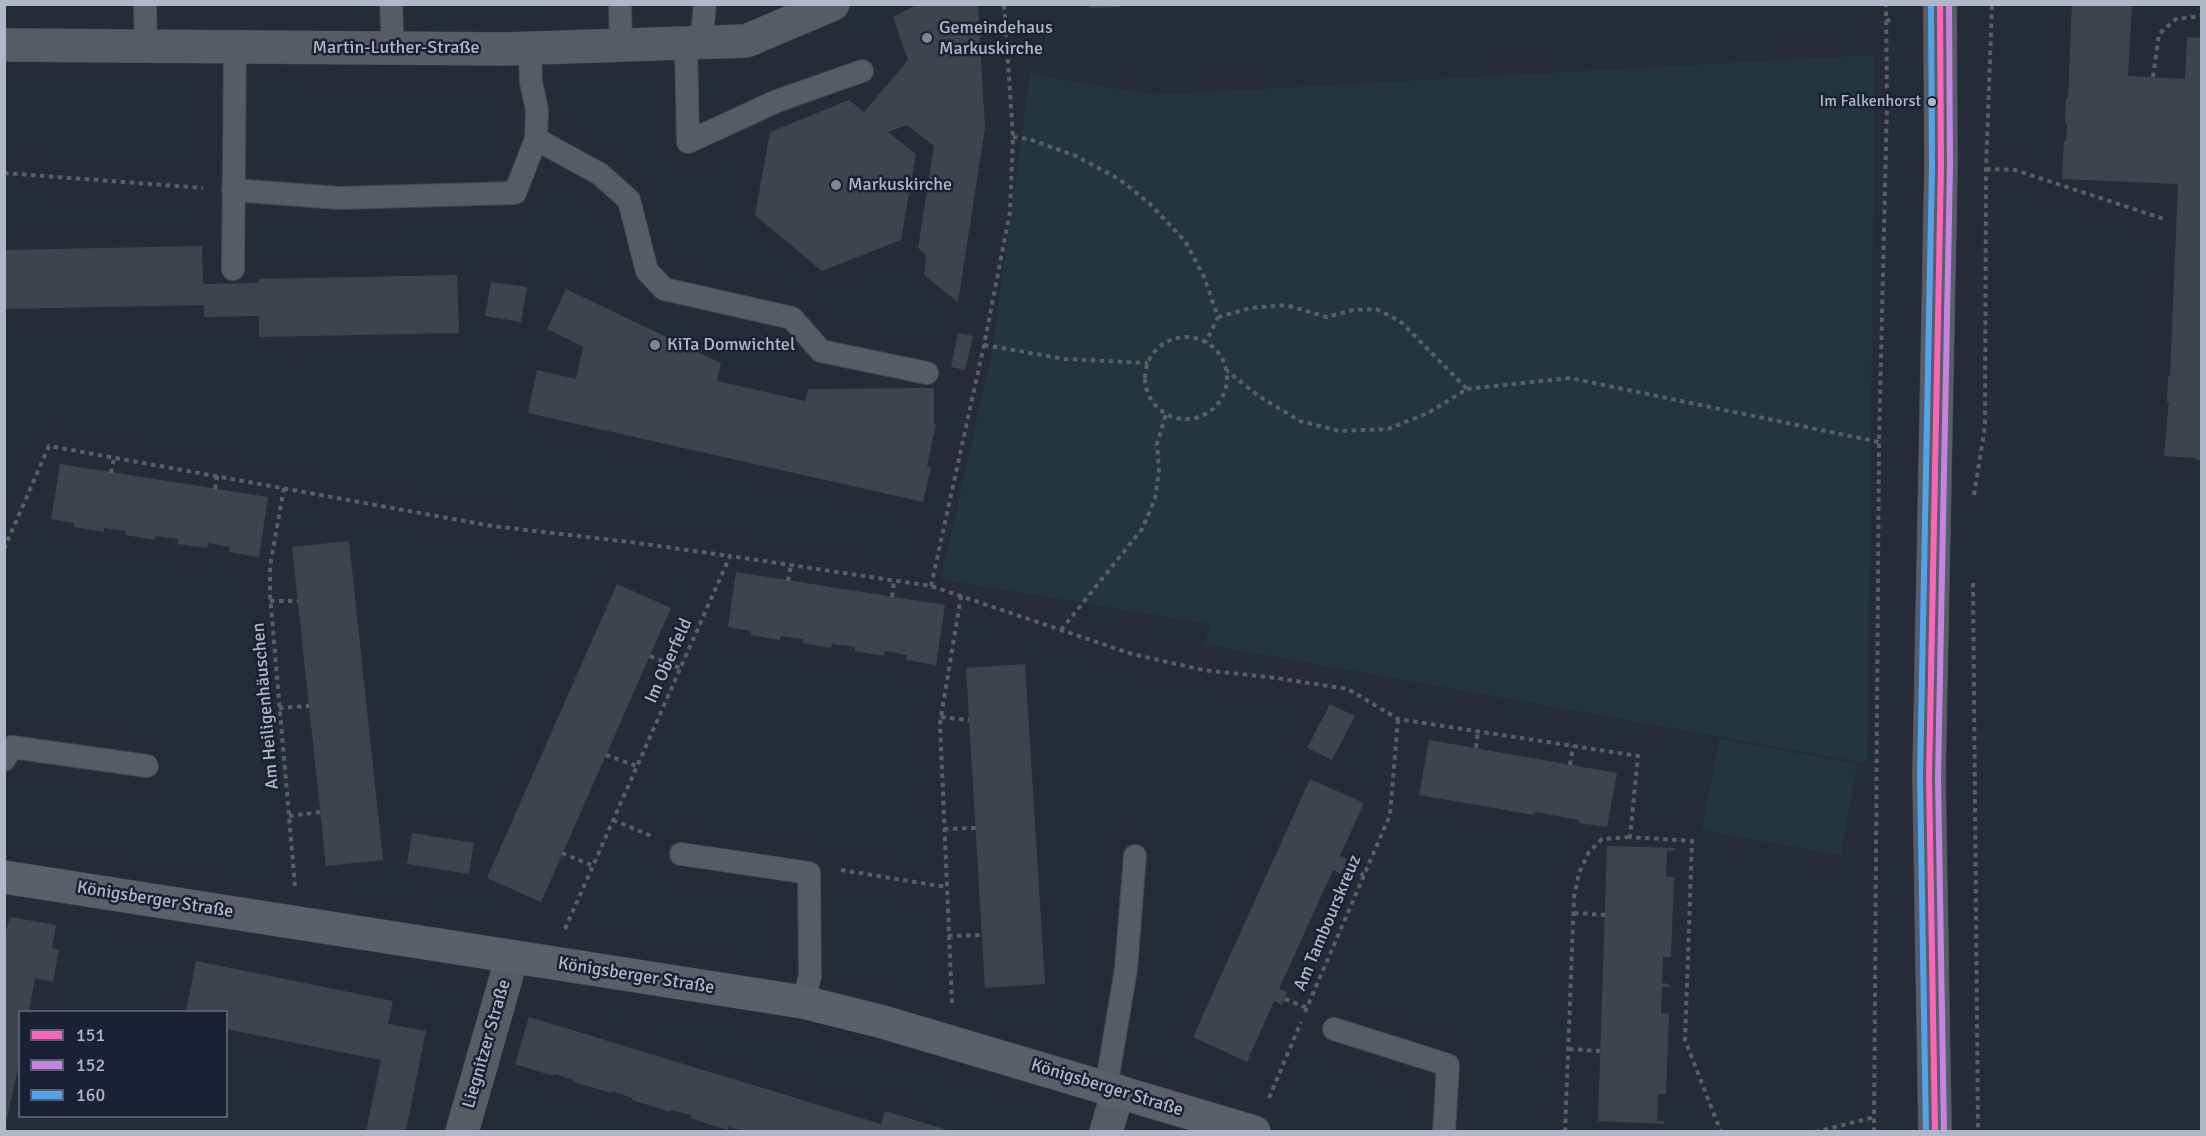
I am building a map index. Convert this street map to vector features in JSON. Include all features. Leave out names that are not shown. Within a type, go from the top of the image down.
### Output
[{"type":"main road","points":[[1935,1131],[1929,777],[1941,166],[1940,4]]},
{"type":"street","name":"Martin-Luther-Straße","points":[[4,45],[530,49],[746,41],[833,4]]},
{"type":"street","name":"Königsberger Straße","points":[[4,877],[803,1002],[884,1022],[1254,1131]]},
{"type":"street","name":"Liegnitzer Straße","points":[[462,1131],[512,957]]},
{"type":"street","points":[[1106,1131],[1112,1090]]},
{"type":"lane","points":[[145,4],[146,46]]},
{"type":"lane","points":[[392,4],[393,48]]},
{"type":"lane","points":[[620,4],[621,46]]},
{"type":"lane","points":[[705,4],[693,43],[688,142],[777,101],[862,71]]},
{"type":"lane","points":[[232,269],[235,47]]},
{"type":"lane","points":[[233,190],[339,198],[515,193],[536,139],[537,110],[531,82],[530,49]]},
{"type":"lane","points":[[536,139],[600,174],[629,200],[647,271],[664,289],[792,318],[821,351],[927,373]]},
{"type":"lane","points":[[4,760],[12,747],[147,766]]},
{"type":"lane","points":[[681,854],[809,873],[810,976],[803,1002]]},
{"type":"lane","points":[[1112,1090],[1126,969],[1135,856]]},
{"type":"lane","points":[[1334,1029],[1448,1065],[1444,1131]]},
{"type":"path","points":[[931,586],[984,345],[1010,212],[1013,137],[1004,4]]},
{"type":"path","points":[[1874,1131],[1879,442],[1887,103],[1886,4]]},
{"type":"path","points":[[1974,496],[1985,426],[1984,237],[1992,4]]},
{"type":"path","points":[[2153,77],[2159,34],[2176,19],[2202,16]]},
{"type":"path","points":[[1886,21],[1894,19]]},
{"type":"path","points":[[1887,103],[1894,102]]},
{"type":"path","points":[[1013,137],[1029,139],[1076,156],[1119,179],[1149,203],[1185,241],[1204,277],[1218,317],[1206,342]]},
{"type":"path","points":[[1986,169],[2014,170],[2168,220]]},
{"type":"path","points":[[4,173],[233,190]]},
{"type":"path","points":[[1218,317],[1251,308],[1286,305],[1327,317],[1353,310],[1376,309],[1400,321],[1467,390]]},
{"type":"path","points":[[1179,337],[1193,337],[1206,342],[1223,360],[1227,371],[1227,384],[1222,397],[1215,407],[1191,419],[1166,414],[1150,397],[1146,386],[1148,363],[1155,351],[1166,342],[1179,337]]},
{"type":"path","points":[[984,345],[1065,359],[1148,363]]},
{"type":"path","points":[[1227,371],[1260,397],[1300,421],[1340,431],[1388,429],[1428,413],[1467,390],[1570,378],[1879,442]]},
{"type":"path","points":[[1060,630],[1142,529],[1155,499],[1159,471],[1157,444],[1166,414]]},
{"type":"path","points":[[4,549],[50,446],[492,526],[630,542],[931,586],[1132,654],[1203,670],[1348,689],[1398,719],[1638,756],[1630,837]]},
{"type":"path","points":[[111,472],[114,458]]},
{"type":"path","points":[[215,489],[217,476]]},
{"type":"path","name":"Am Heiligenhäuschen","points":[[284,488],[270,566],[270,601],[299,922]]},
{"type":"path","name":"Im Oberfeld","points":[[550,962],[730,556]]},
{"type":"path","points":[[788,581],[791,565]]},
{"type":"path","points":[[1973,578],[1978,1131]]},
{"type":"path","points":[[892,597],[894,581]]},
{"type":"path","points":[[954,1043],[946,887],[942,717],[960,596]]},
{"type":"path","points":[[270,601],[298,601]]},
{"type":"path","points":[[650,656],[680,668]]},
{"type":"path","points":[[279,708],[309,706]]},
{"type":"path","points":[[942,717],[969,720]]},
{"type":"path","name":"Am Tambourskreuz","points":[[1254,1131],[1390,815],[1398,719]]},
{"type":"path","points":[[1476,748],[1478,731]]},
{"type":"path","points":[[1570,765],[1573,746]]},
{"type":"path","points":[[606,755],[637,766]]},
{"type":"path","points":[[289,816],[320,812]]},
{"type":"path","points":[[613,820],[660,840],[681,854]]},
{"type":"path","points":[[944,830],[976,828]]},
{"type":"path","points":[[1565,1131],[1574,913],[1579,873],[1589,852],[1602,839],[1630,837],[1692,841],[1685,1040],[1721,1131]]},
{"type":"path","points":[[562,853],[593,866]]},
{"type":"path","points":[[809,873],[824,867],[946,887]]},
{"type":"path","points":[[1344,867],[1364,875]]},
{"type":"path","points":[[1574,913],[1605,915]]},
{"type":"path","points":[[948,936],[982,936]]},
{"type":"path","points":[[1284,999],[1307,1008]]},
{"type":"path","points":[[1569,1049],[1600,1051]]},
{"type":"path","points":[[1815,1131],[1875,1117]]},
{"type":"shaded area","points":[[1875,55],[1867,763],[1205,644],[1210,624],[941,579],[993,347],[1030,74],[1154,95]]},
{"type":"shaded area","points":[[1719,739],[1857,764],[1841,855],[1702,830]]},
{"type":"building","points":[[919,4],[978,4],[985,128],[958,302],[924,275],[926,255],[918,248],[934,146],[907,125],[888,132],[916,154],[901,240],[822,271],[755,215],[770,132],[849,100],[864,112],[908,60],[893,17]]},
{"type":"building","points":[[1089,4],[1120,4],[1120,7],[1089,8]]},
{"type":"building","points":[[2072,4],[2132,4],[2128,76],[2185,79],[2187,37],[2202,38],[2202,460],[2164,456],[2169,402],[2167,402],[2168,376],[2170,376],[2178,184],[2062,179],[2064,141],[2066,141],[2066,98],[2068,98]]},
{"type":"building","points":[[202,246],[203,284],[258,283],[258,279],[457,275],[459,333],[259,337],[259,316],[204,317],[204,305],[4,309],[4,250]]},
{"type":"building","points":[[491,282],[527,287],[521,322],[485,316]]},
{"type":"building","points":[[566,289],[721,363],[717,381],[805,401],[808,389],[934,388],[934,424],[936,424],[927,466],[931,467],[923,502],[528,413],[537,370],[576,379],[583,347],[547,329]]},
{"type":"building","points":[[958,333],[973,336],[965,370],[951,367]]},
{"type":"building","points":[[60,464],[268,497],[259,557],[229,552],[230,547],[208,543],[207,548],[178,544],[178,539],[155,536],[155,540],[125,535],[126,531],[104,528],[104,532],[74,527],[74,523],[51,519]]},
{"type":"building","points":[[349,541],[383,860],[326,866],[292,547]]},
{"type":"building","points":[[736,572],[945,605],[936,665],[906,660],[907,655],[885,651],[884,656],[855,651],[855,647],[832,644],[831,648],[802,643],[803,639],[781,636],[780,640],[750,635],[751,631],[728,627]]},
{"type":"building","points":[[617,584],[671,608],[541,902],[487,878]]},
{"type":"building","points":[[1025,664],[1045,984],[985,988],[966,668]]},
{"type":"building","points":[[1330,704],[1355,716],[1332,760],[1307,748]]},
{"type":"building","points":[[1429,740],[1617,773],[1607,827],[1535,812],[1534,815],[1419,795]]},
{"type":"building","points":[[1310,779],[1364,803],[1340,856],[1347,859],[1341,874],[1333,870],[1279,989],[1287,992],[1285,999],[1282,1005],[1274,1001],[1247,1062],[1193,1037]]},
{"type":"building","points":[[412,833],[474,843],[469,874],[407,864]]},
{"type":"building","points":[[1607,846],[1675,848],[1675,851],[1667,850],[1666,877],[1674,877],[1671,957],[1663,957],[1662,983],[1670,984],[1670,987],[1662,987],[1661,1014],[1669,1013],[1666,1094],[1658,1094],[1657,1121],[1664,1121],[1664,1124],[1598,1121]]},
{"type":"building","points":[[10,917],[56,925],[52,948],[59,950],[53,982],[35,978],[29,1010],[18,1010],[18,1068],[4,1132],[4,938]]},
{"type":"building","points":[[196,961],[393,1001],[388,1024],[426,1031],[406,1131],[366,1131],[381,1060],[228,1029],[228,1010],[186,1010]]},
{"type":"building","points":[[529,1017],[881,1124],[885,1111],[950,1131],[744,1131],[728,1127],[727,1130],[690,1118],[691,1115],[671,1110],[670,1112],[612,1091],[611,1093],[515,1064]]},
{"type":"transit line","name":"160","points":[[1926,1132],[1920,777],[1932,166],[1931,4]]},
{"type":"transit line","name":"151","points":[[1935,1132],[1929,777],[1941,166],[1940,4]]},
{"type":"transit line","name":"152","points":[[1944,1132],[1938,777],[1950,166],[1949,4]]},
{"type":"place","name":"Gemeindehaus Markuskirche","points":[[927,38]]},
{"type":"place","name":"Im Falkenhorst","points":[[1932,102]]},
{"type":"place","name":"Markuskirche","points":[[836,185]]},
{"type":"place","name":"KiTa Domwichtel","points":[[655,345]]}]
